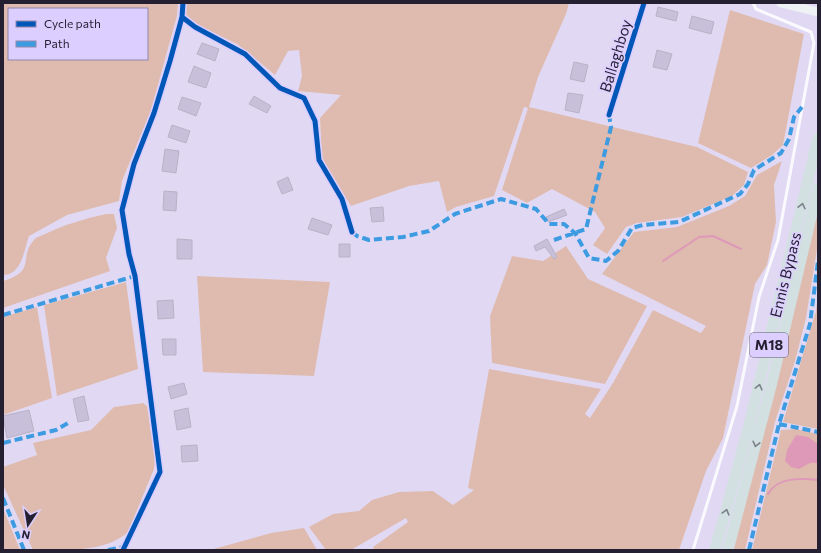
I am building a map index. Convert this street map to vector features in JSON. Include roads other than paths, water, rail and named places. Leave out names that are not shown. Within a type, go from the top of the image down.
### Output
[{"type":"highway","name":"Ennis Bypass","points":[[715,550],[748,429],[818,138]]},
{"type":"highway","name":"Ennis Bypass","points":[[728,550],[772,382],[818,188]]},
{"type":"main road","points":[[780,3],[818,12]]},
{"type":"street","points":[[123,550],[160,472],[135,276],[122,210],[134,164],[154,113],[182,17],[183,3]]},
{"type":"street","name":"Ballaghboy","points":[[609,115],[644,3]]},
{"type":"street","points":[[182,17],[195,27],[245,54],[280,88],[304,98],[315,121],[319,160],[342,199],[352,232]]},
{"type":"lane","points":[[693,550],[737,406],[758,297],[778,240],[814,43],[811,32],[756,9],[753,3]]},
{"type":"waterway","points":[[663,261],[699,237],[713,236],[741,249]]},
{"type":"waterway","points":[[768,494],[777,484],[790,480],[818,480]]}]
